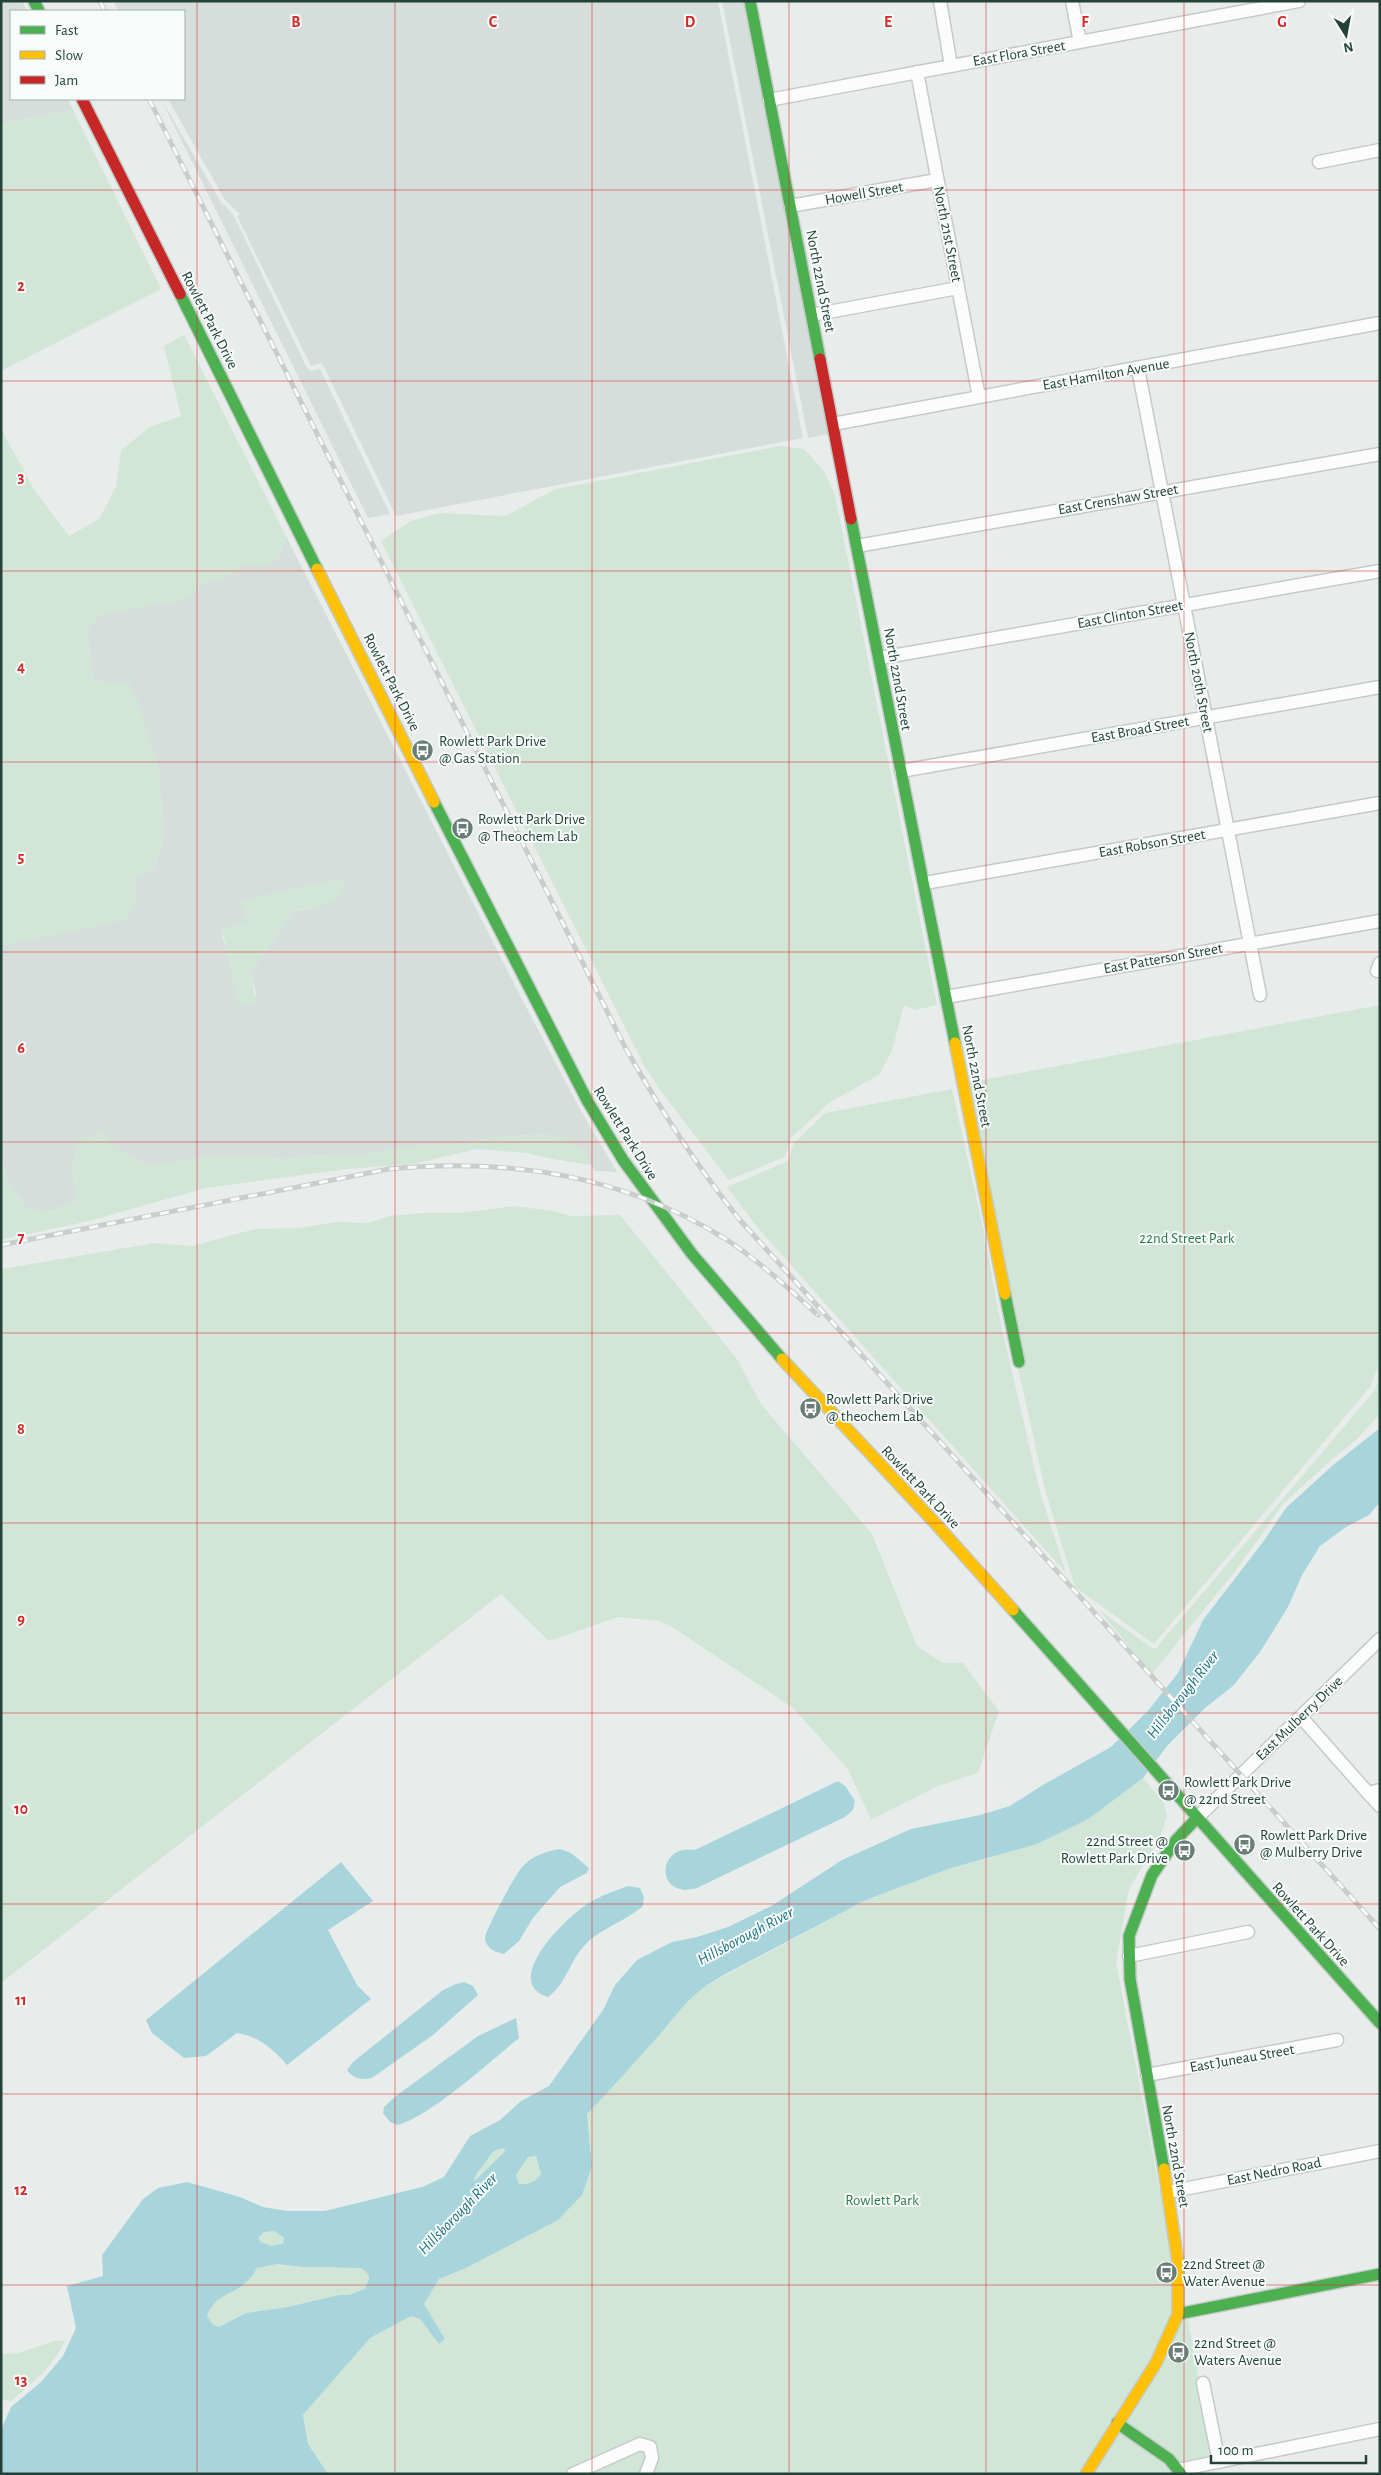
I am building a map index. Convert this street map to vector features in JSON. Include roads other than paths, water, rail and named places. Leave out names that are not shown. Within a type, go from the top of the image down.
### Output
[{"type":"street","name":"North 22nd Street","points":[[750,1],[1019,1362]]},
{"type":"street","points":[[940,1],[951,66]]},
{"type":"street","points":[[1072,1],[1080,42]]},
{"type":"street","name":"East Flora Street","points":[[769,100],[1299,1]]},
{"type":"street","name":"North 21st Street","points":[[917,72],[979,397]]},
{"type":"street","name":"Rowlett Park Drive","points":[[82,100],[448,831],[588,1102],[623,1160],[658,1211],[720,1288],[1115,1724],[1380,2023]]},
{"type":"street","points":[[1319,162],[1380,150]]},
{"type":"street","name":"Howell Street","points":[[790,206],[937,180]]},
{"type":"street","points":[[812,315],[958,288]]},
{"type":"street","name":"East Hamilton Avenue","points":[[833,424],[1380,323]]},
{"type":"street","name":"North 20th Street","points":[[1138,369],[1260,995]]},
{"type":"street","name":"East Crenshaw Street","points":[[857,546],[1380,454]]},
{"type":"street","name":"East Clinton Street","points":[[880,658],[1380,570]]},
{"type":"street","name":"East Broad Street","points":[[901,771],[1380,688]]},
{"type":"street","name":"East Robson Street","points":[[925,883],[1380,803]]},
{"type":"street","name":"East Patterson Street","points":[[946,997],[1250,942],[1380,921]]},
{"type":"street","name":"East Mulberry Drive","points":[[1197,1818],[1380,1639]]},
{"type":"street","points":[[1301,1716],[1374,1791],[1380,1806]]},
{"type":"street","name":"North 22nd Street","points":[[1086,2474],[1117,2422],[1156,2363],[1178,2314],[1178,2262],[1168,2192],[1130,1979],[1129,1936],[1152,1874],[1176,1839],[1197,1818]]},
{"type":"street","points":[[1129,1956],[1248,1932]]},
{"type":"street","name":"East Juneau Street","points":[[1147,2075],[1337,2040]]},
{"type":"street","name":"East Nedro Road","points":[[1168,2192],[1380,2151]]},
{"type":"street","points":[[1178,2314],[1380,2274]]},
{"type":"street","points":[[1203,2383],[1219,2462]]},
{"type":"street","points":[[1117,2422],[1169,2459],[1180,2472],[1219,2462],[1380,2429]]},
{"type":"street","points":[[573,2474],[640,2444],[650,2447],[652,2458],[646,2474]]},
{"type":"water","points":[[1380,1428],[1380,1502],[1369,1515],[1346,1527],[1320,1546],[1302,1575],[1288,1607],[1260,1652],[1233,1686],[1205,1708],[1167,1746],[1143,1778],[1090,1818],[1037,1844],[948,1869],[866,1900],[720,1977],[700,1990],[686,2003],[633,2065],[587,2114],[592,2166],[582,2195],[558,2220],[466,2268],[439,2279],[424,2304],[445,2339],[439,2344],[420,2319],[411,2316],[370,2338],[303,2415],[308,2444],[328,2474],[1,2474],[1,2430],[11,2407],[41,2382],[63,2356],[76,2328],[67,2286],[103,2276],[102,2255],[143,2199],[158,2188],[187,2182],[240,2197],[263,2207],[287,2211],[325,2211],[422,2187],[444,2177],[470,2136],[500,2120],[521,2101],[549,2086],[603,2010],[615,1985],[637,1960],[672,1942],[697,1937],[728,1927],[773,1905],[842,1860],[911,1829],[980,1815],[1010,1806],[1041,1786],[1111,1747],[1147,1712],[1178,1673],[1203,1620],[1263,1542],[1286,1508],[1333,1465]],"holes":[[[504,2148],[507,2162],[495,2177],[478,2185],[474,2180],[477,2174],[496,2150]],[[536,2156],[541,2174],[531,2182],[519,2184],[516,2175],[528,2157]],[[274,2231],[284,2238],[283,2243],[272,2246],[260,2242],[259,2237],[264,2232]],[[277,2264],[302,2267],[361,2268],[368,2274],[369,2279],[364,2289],[349,2295],[339,2295],[287,2307],[246,2313],[219,2327],[212,2324],[207,2315],[213,2305],[243,2285],[257,2268]]]},
{"type":"water","points":[[838,1781],[846,1787],[855,1801],[853,1810],[845,1817],[697,1888],[683,1890],[673,1886],[668,1879],[666,1871],[667,1862],[673,1855],[682,1850],[695,1850]]},
{"type":"water","points":[[560,1849],[571,1853],[589,1868],[587,1873],[560,1887],[533,1918],[519,1941],[504,1954],[492,1949],[487,1945],[486,1933],[519,1871],[535,1857]]},
{"type":"water","points":[[341,1862],[373,1901],[328,1930],[357,1985],[371,1999],[287,2065],[265,2044],[252,2037],[237,2033],[206,2056],[184,2058],[152,2033],[146,2020]]},
{"type":"water","points":[[628,1886],[640,1888],[644,1897],[643,1906],[590,1940],[579,1952],[559,1986],[548,1997],[535,1989],[531,1978],[534,1964],[542,1949],[554,1934],[589,1903],[603,1895]]},
{"type":"water","points":[[464,1982],[473,1986],[478,1995],[433,2035],[372,2078],[358,2078],[347,2070],[353,2062],[443,1990]]},
{"type":"water","points":[[516,2018],[519,2038],[443,2099],[412,2119],[398,2125],[390,2122],[383,2113],[384,2107],[396,2096],[478,2036]]},
{"type":"waterway","name":"Hillsborough River","points":[[468,2201],[525,2145]]},
{"type":"railway","points":[[100,1],[104,10]]},
{"type":"railway","points":[[150,100],[626,1049],[679,1136],[739,1219],[1380,1929]]},
{"type":"railway","points":[[1,1245],[389,1169],[433,1166],[477,1166],[520,1169],[562,1175],[604,1185],[645,1199],[685,1216],[724,1238],[749,1256],[818,1315]]},
{"type":"place","name":"Rowlett Park Drive @ Gas Station","points":[[423,750]]},
{"type":"place","name":"Rowlett Park Drive @ Theochem Lab","points":[[462,828]]},
{"type":"place","name":"Rowlett Park Drive @ theochem Lab","points":[[810,1408]]},
{"type":"place","name":"Rowlett Park Drive @ 22nd Street","points":[[1168,1791]]},
{"type":"place","name":"Rowlett Park Drive @ Mulberry Drive","points":[[1244,1844]]},
{"type":"place","name":"22nd Street @ Rowlett Park Drive","points":[[1184,1850]]},
{"type":"place","name":"22nd Street @ Water Avenue","points":[[1167,2273]]},
{"type":"place","name":"22nd Street @ Waters Avenue","points":[[1178,2352]]},
{"type":"park label","name":"22nd Street Park","points":[[1187,1238]]},
{"type":"park label","name":"Rowlett Park","points":[[882,2200]]}]
